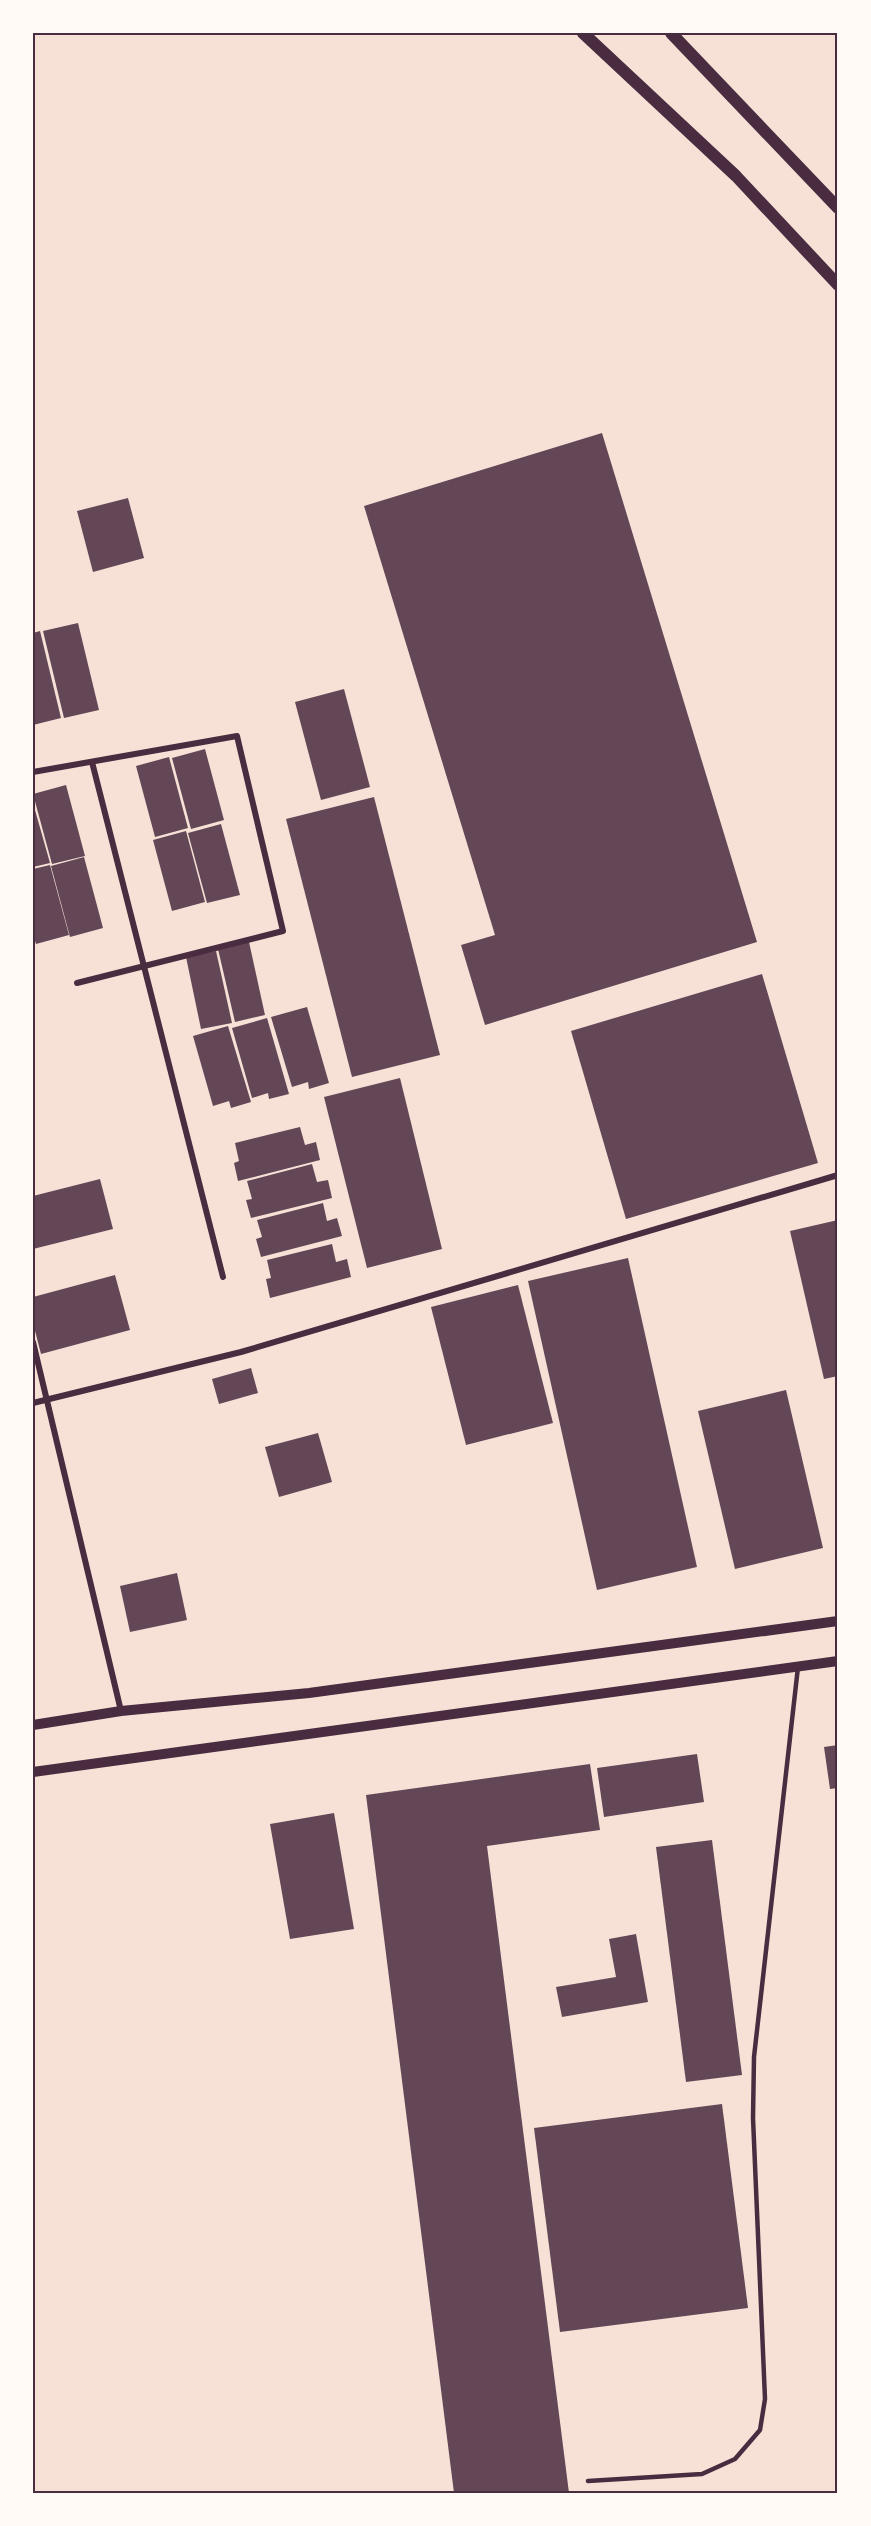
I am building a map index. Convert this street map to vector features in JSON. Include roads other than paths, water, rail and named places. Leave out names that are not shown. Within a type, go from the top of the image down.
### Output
[{"type":"main road","points":[[583,33],[736,176],[838,285]]},
{"type":"main road","points":[[671,33],[838,208]]},
{"type":"street","points":[[33,772],[237,736],[283,931],[77,984]]},
{"type":"street","points":[[92,762],[222,1277]]},
{"type":"street","points":[[33,1403],[241,1352],[838,1175]]},
{"type":"street","points":[[33,1342],[121,1712]]},
{"type":"street","points":[[33,1725],[121,1712],[309,1694],[838,1621]]},
{"type":"street","points":[[33,1772],[838,1661]]},
{"type":"lane","points":[[588,2481],[702,2474],[735,2459],[760,2430],[765,2399],[753,2118],[754,2057],[798,1667]]}]
